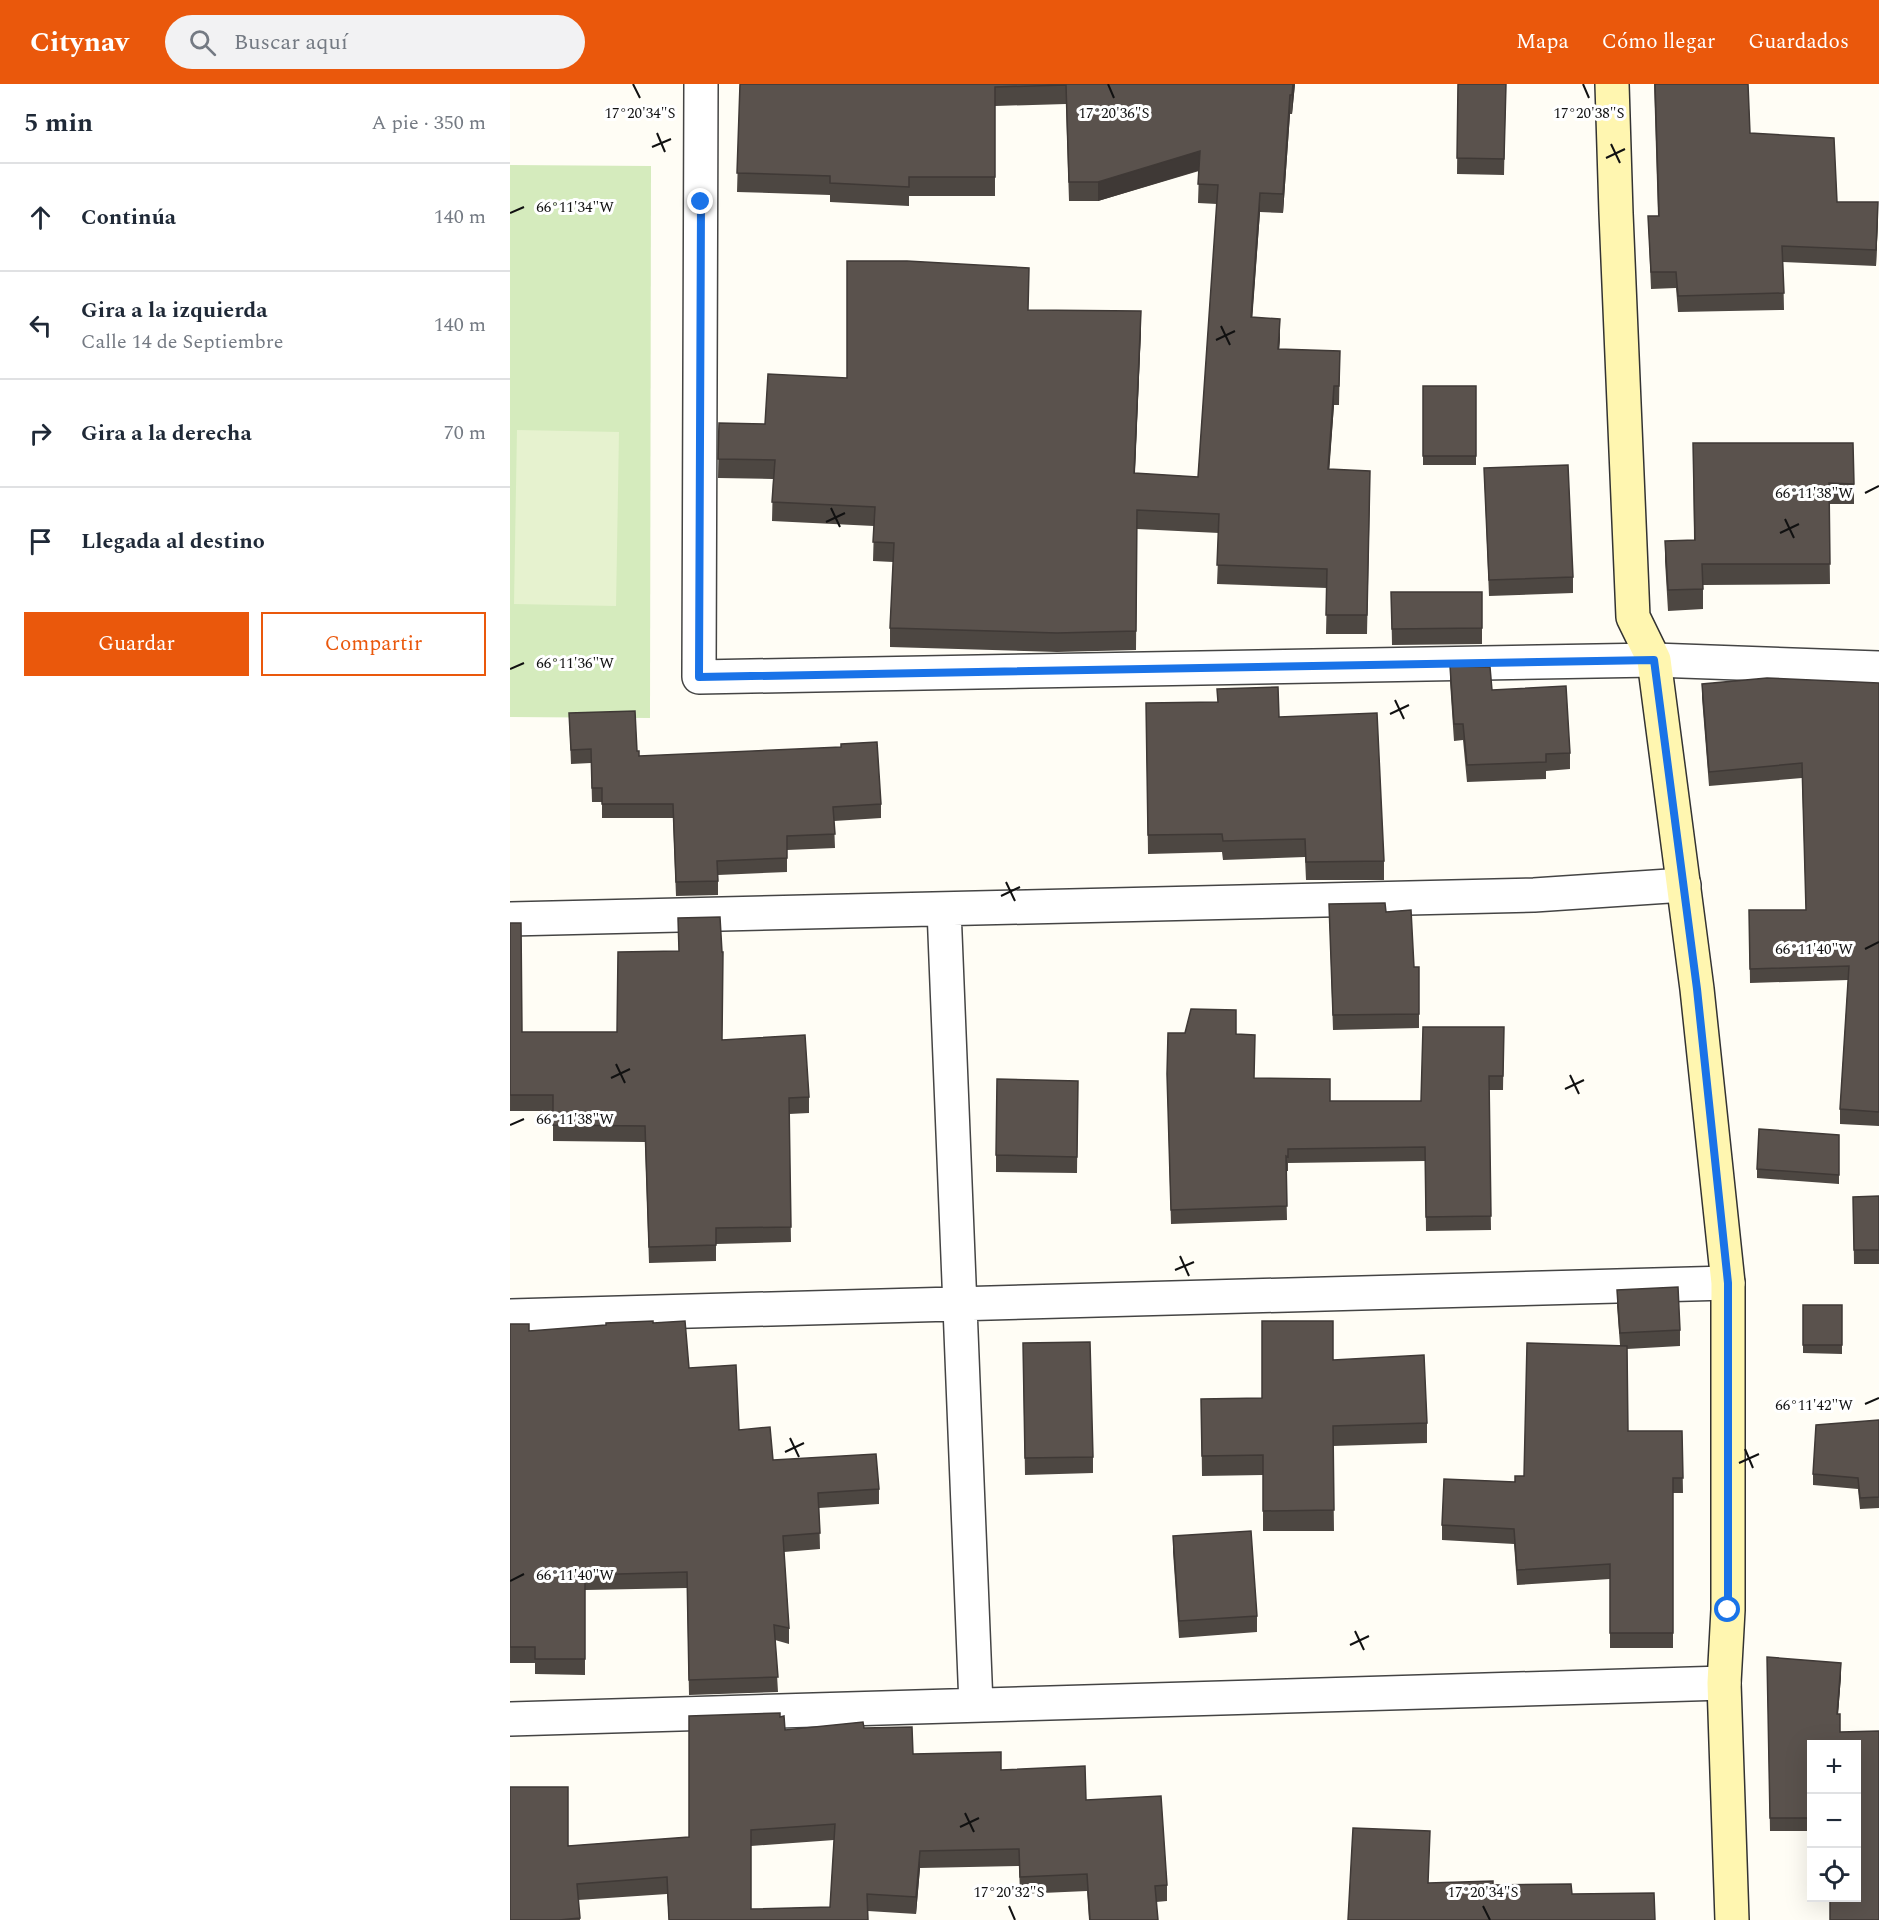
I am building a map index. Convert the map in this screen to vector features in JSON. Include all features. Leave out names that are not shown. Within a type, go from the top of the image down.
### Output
[{"type":"street","points":[[701,84],[699,677],[1654,660],[1879,668]]},
{"type":"street","points":[[1612,84],[1633,617],[1654,660],[1698,1001],[1728,1283],[1728,1610],[1724,1683],[1732,1920]]},
{"type":"street","points":[[510,920],[1534,895],[1684,885]]},
{"type":"street","points":[[944,909],[976,1705]]},
{"type":"street","points":[[510,1316],[1728,1283]]},
{"type":"street","points":[[510,1719],[1724,1683]]},
{"type":"green space","points":[[510,165],[651,166],[650,718],[510,717]]},
{"type":"green space","points":[[517,430],[619,432],[616,606],[514,604]]},
{"type":"building","points":[[740,84],[1293,84],[1292,95],[1290,95],[1283,194],[1260,193],[1251,317],[1280,319],[1278,349],[1340,351],[1339,386],[1334,386],[1328,469],[1370,471],[1367,615],[1326,615],[1327,569],[1217,565],[1219,514],[1137,510],[1136,631],[1057,633],[890,628],[894,543],[873,542],[875,507],[772,502],[775,460],[718,459],[719,423],[765,424],[768,374],[847,378],[847,261],[907,261],[1029,268],[1028,310],[1141,311],[1134,473],[1198,477],[1218,185],[1198,184],[1200,151],[1098,182],[1069,182],[1066,85],[995,87],[995,177],[909,177],[909,187],[830,183],[830,176],[737,173]]},
{"type":"building","points":[[1458,84],[1506,84],[1504,159],[1457,158]]},
{"type":"building","points":[[1655,84],[1748,84],[1750,133],[1834,138],[1837,202],[1878,202],[1876,250],[1782,246],[1784,293],[1678,296],[1676,272],[1651,272],[1648,216],[1659,216]]},
{"type":"building","points":[[1423,386],[1476,386],[1476,456],[1423,456]]},
{"type":"building","points":[[1693,443],[1853,443],[1854,484],[1829,483],[1830,564],[1702,564],[1703,589],[1668,590],[1665,541],[1695,540]]},
{"type":"building","points":[[1568,465],[1573,577],[1489,580],[1484,468]]},
{"type":"building","points":[[1391,592],[1482,592],[1482,628],[1392,629]]},
{"type":"building","points":[[1450,666],[1490,667],[1492,690],[1566,686],[1570,753],[1546,754],[1546,762],[1467,765],[1463,724],[1454,724]]},
{"type":"building","points":[[1767,678],[1879,683],[1879,1112],[1840,1109],[1849,966],[1750,969],[1749,910],[1806,910],[1802,763],[1709,772],[1702,684]]},
{"type":"building","points":[[1278,687],[1279,717],[1377,713],[1384,861],[1306,862],[1305,839],[1223,841],[1222,834],[1148,835],[1146,703],[1218,702],[1217,689]]},
{"type":"building","points":[[635,711],[639,756],[841,747],[841,744],[877,742],[881,804],[833,807],[835,834],[787,836],[787,858],[717,861],[718,881],[676,882],[673,804],[602,804],[602,788],[592,788],[591,749],[571,750],[569,713]]},
{"type":"building","points":[[1385,903],[1386,912],[1411,910],[1414,967],[1419,967],[1419,1014],[1333,1015],[1329,904]]},
{"type":"building","points":[[720,917],[723,952],[722,1040],[805,1035],[809,1097],[789,1098],[791,1227],[716,1228],[716,1245],[649,1247],[645,1126],[553,1125],[553,1095],[510,1095],[510,923],[521,923],[522,1032],[617,1032],[618,952],[679,951],[678,918]]},
{"type":"building","points":[[1191,1009],[1236,1010],[1236,1034],[1255,1035],[1254,1078],[1330,1079],[1330,1101],[1421,1101],[1423,1027],[1504,1027],[1503,1076],[1489,1076],[1491,1216],[1426,1217],[1425,1147],[1288,1149],[1288,1157],[1286,1156],[1287,1206],[1171,1210],[1168,1033],[1185,1033]]},
{"type":"building","points":[[997,1079],[1078,1081],[1077,1157],[996,1155]]},
{"type":"building","points":[[1759,1129],[1839,1135],[1839,1175],[1757,1169]]},
{"type":"building","points":[[1879,1196],[1879,1250],[1854,1250],[1853,1197]]},
{"type":"building","points":[[1678,1287],[1680,1330],[1620,1333],[1617,1290]]},
{"type":"building","points":[[1803,1305],[1842,1305],[1842,1345],[1803,1345]]},
{"type":"building","points":[[653,1321],[653,1323],[685,1321],[689,1368],[736,1365],[739,1430],[770,1427],[773,1460],[876,1454],[879,1489],[818,1493],[820,1533],[783,1536],[789,1628],[774,1625],[778,1677],[689,1680],[687,1572],[585,1575],[585,1659],[535,1659],[535,1647],[510,1647],[510,1324],[529,1324],[529,1331]]},
{"type":"building","points":[[1262,1321],[1333,1321],[1333,1360],[1424,1355],[1427,1423],[1333,1426],[1334,1510],[1263,1511],[1263,1455],[1202,1456],[1201,1399],[1262,1398]]},
{"type":"building","points":[[1090,1342],[1093,1457],[1025,1458],[1023,1343]]},
{"type":"building","points":[[1527,1343],[1627,1346],[1628,1431],[1682,1431],[1683,1478],[1673,1478],[1673,1633],[1610,1633],[1610,1564],[1517,1570],[1514,1529],[1442,1525],[1444,1479],[1515,1482],[1515,1476],[1524,1476]]},
{"type":"building","points":[[1879,1420],[1879,1497],[1860,1498],[1858,1478],[1813,1474],[1816,1425]]},
{"type":"building","points":[[1251,1531],[1257,1616],[1179,1621],[1173,1536]]},
{"type":"building","points":[[1767,1657],[1841,1663],[1837,1714],[1840,1714],[1840,1732],[1879,1731],[1879,1920],[1830,1920],[1830,1902],[1861,1902],[1861,1740],[1807,1740],[1807,1818],[1770,1818]]},
{"type":"building","points":[[780,1713],[780,1717],[784,1716],[785,1730],[863,1722],[864,1728],[912,1727],[913,1754],[1001,1752],[1001,1770],[1085,1766],[1086,1800],[1161,1796],[1167,1885],[1155,1886],[1158,1920],[1090,1920],[1087,1874],[1020,1877],[1019,1849],[920,1851],[916,1897],[867,1894],[868,1920],[669,1920],[667,1877],[577,1884],[580,1918],[510,1920],[510,1787],[568,1787],[568,1846],[689,1837],[689,1716]],"holes":[[[835,1824],[830,1907],[751,1909],[751,1830]]]},
{"type":"building","points":[[1353,1828],[1430,1831],[1428,1883],[1493,1881],[1493,1885],[1571,1884],[1572,1894],[1654,1893],[1655,1920],[1348,1920]]},
{"type":"route","points":[[701,202],[699,677],[1654,660],[1697,989],[1728,1283],[1728,1610]]}]
